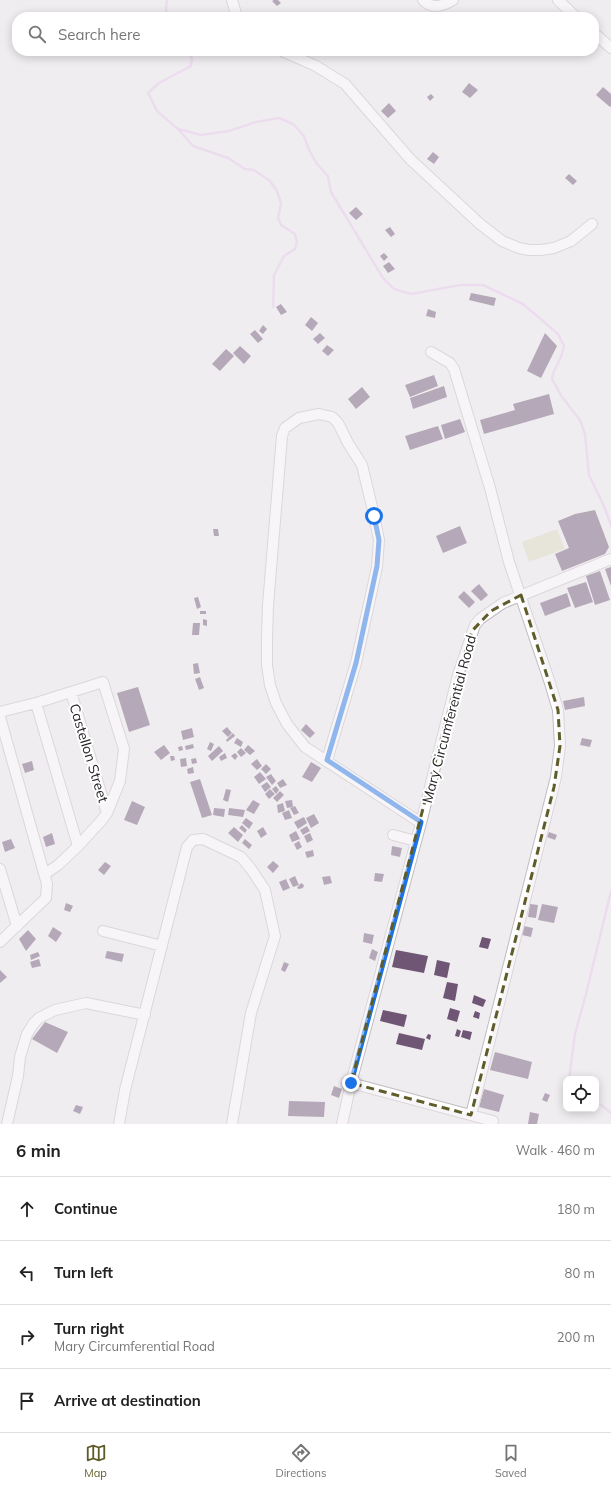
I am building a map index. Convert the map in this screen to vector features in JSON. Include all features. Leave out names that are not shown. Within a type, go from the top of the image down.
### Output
[{"type":"street","points":[[232,0],[236,12]]},
{"type":"street","points":[[423,0],[436,7],[453,0]]},
{"type":"street","points":[[558,0],[571,12]]},
{"type":"street","points":[[599,37],[611,48]]},
{"type":"street","points":[[293,56],[320,68],[345,84],[410,159],[480,224],[502,241],[519,248],[529,250],[554,248],[571,241],[592,224]]},
{"type":"street","points":[[431,352],[450,363],[454,369],[490,488],[509,562],[558,710],[560,746],[556,778],[471,1115]]},
{"type":"street","points":[[327,760],[356,663],[377,566],[379,540],[362,465],[348,443],[338,423],[332,416],[319,414],[299,418],[285,428],[282,436],[268,605],[267,665],[270,685],[276,703],[287,724],[305,746],[421,822]]},
{"type":"street","name":"Mary Circumferential Road","points":[[342,1124],[351,1083],[421,822],[458,675],[472,631],[480,620],[503,603],[610,559]]},
{"type":"street","points":[[0,712],[36,703],[103,682],[124,749],[120,781],[107,814],[78,846],[58,865],[45,874]]},
{"type":"street","name":"Castellon Street","points":[[71,692],[107,814]]},
{"type":"street","points":[[36,703],[78,846]]},
{"type":"street","points":[[0,717],[47,884],[46,898],[0,942]]},
{"type":"street","points":[[393,835],[416,841]]},
{"type":"street","points":[[119,1124],[125,1090],[187,847],[196,839],[203,839],[241,857],[252,869],[265,890],[275,936],[251,1013],[232,1124]]},
{"type":"street","points":[[0,869],[4,898],[16,926]]},
{"type":"street","points":[[103,931],[162,946]]},
{"type":"street","points":[[8,1124],[20,1057],[27,1034],[39,1018],[55,1010],[86,1003],[145,1014]]},
{"type":"street","points":[[351,1083],[493,1121]]},
{"type":"highlighted area","points":[[521,595],[558,710],[560,746],[554,787],[471,1115],[351,1083],[458,675],[472,631],[491,611]]},
{"type":"green space","points":[[557,529],[565,549],[529,562],[522,542]]},
{"type":"building","points":[[278,0],[281,3],[277,6],[272,1]]},
{"type":"building","points":[[469,83],[478,90],[470,98],[462,92]]},
{"type":"building","points":[[603,87],[611,94],[610,107],[596,95]]},
{"type":"building","points":[[431,94],[434,97],[430,101],[427,97]]},
{"type":"building","points":[[389,103],[396,111],[388,118],[381,111]]},
{"type":"building","points":[[433,152],[439,157],[434,164],[427,159]]},
{"type":"building","points":[[569,174],[577,181],[573,185],[565,178]]},
{"type":"building","points":[[356,207],[363,214],[356,220],[349,213]]},
{"type":"building","points":[[390,227],[395,234],[391,237],[385,230]]},
{"type":"building","points":[[384,253],[388,257],[384,261],[380,256]]},
{"type":"building","points":[[389,262],[395,269],[388,273],[383,266]]},
{"type":"building","points":[[471,293],[496,298],[494,306],[469,300]]},
{"type":"building","points":[[281,304],[287,312],[281,315],[276,307]]},
{"type":"building","points":[[428,309],[436,312],[435,318],[426,316]]},
{"type":"building","points":[[311,317],[318,323],[312,331],[305,325]]},
{"type":"building","points":[[263,325],[267,329],[263,334],[259,331]]},
{"type":"building","points":[[255,330],[263,339],[258,343],[250,334]]},
{"type":"building","points":[[320,333],[325,338],[318,344],[313,339]]},
{"type":"building","points":[[545,333],[557,346],[541,378],[527,371]]},
{"type":"building","points":[[327,345],[334,350],[328,356],[322,351]]},
{"type":"building","points":[[240,346],[251,356],[244,364],[233,353]]},
{"type":"building","points":[[226,349],[234,356],[220,371],[212,364]]},
{"type":"building","points":[[434,375],[438,386],[410,397],[405,385]]},
{"type":"building","points":[[444,386],[447,397],[413,409],[410,398]]},
{"type":"building","points":[[362,387],[370,397],[356,409],[348,399]]},
{"type":"building","points":[[549,394],[554,414],[484,434],[480,420],[515,410],[513,404]]},
{"type":"building","points":[[460,419],[465,432],[445,439],[441,425]]},
{"type":"building","points":[[438,426],[443,439],[410,450],[405,436]]},
{"type":"building","points":[[595,510],[609,547],[605,554],[562,571],[555,554],[569,548],[558,521],[575,514]]},
{"type":"building","points":[[460,526],[467,543],[443,553],[436,536]]},
{"type":"building","points":[[213,529],[218,529],[219,536],[214,536]]},
{"type":"building","points":[[611,567],[611,586],[605,569]]},
{"type":"building","points":[[600,571],[610,600],[595,605],[586,576]]},
{"type":"building","points":[[586,582],[593,602],[575,608],[567,588]]},
{"type":"building","points":[[479,584],[488,595],[481,601],[471,591]]},
{"type":"building","points":[[464,591],[475,602],[469,608],[458,597]]},
{"type":"building","points":[[567,593],[571,606],[545,616],[540,603]]},
{"type":"building","points":[[198,597],[201,607],[197,609],[194,598]]},
{"type":"building","points":[[200,611],[206,611],[206,614],[200,614]]},
{"type":"building","points":[[203,619],[207,620],[207,626],[203,625]]},
{"type":"building","points":[[193,623],[200,623],[199,635],[192,635]]},
{"type":"building","points":[[198,663],[200,673],[194,674],[193,664]]},
{"type":"building","points":[[200,677],[204,688],[199,690],[195,679]]},
{"type":"building","points":[[138,687],[150,725],[129,732],[117,693]]},
{"type":"building","points":[[584,697],[585,706],[565,710],[563,701]]},
{"type":"building","points":[[306,724],[315,733],[310,738],[301,730]]},
{"type":"building","points":[[227,727],[232,733],[228,737],[222,731]]},
{"type":"building","points":[[192,728],[194,737],[183,740],[181,731]]},
{"type":"building","points":[[233,733],[235,736],[227,742],[226,740]]},
{"type":"building","points":[[237,738],[243,742],[241,747],[234,743]]},
{"type":"building","points":[[582,738],[592,740],[590,747],[580,745]]},
{"type":"building","points":[[210,742],[214,744],[211,751],[207,749]]},
{"type":"building","points":[[193,744],[194,748],[186,750],[185,746]]},
{"type":"building","points":[[164,745],[170,753],[161,760],[154,752]]},
{"type":"building","points":[[248,745],[255,751],[250,755],[244,750]]},
{"type":"building","points":[[182,746],[183,750],[179,751],[178,747]]},
{"type":"building","points":[[219,746],[223,751],[212,761],[208,756]]},
{"type":"building","points":[[241,748],[246,753],[241,757],[237,752]]},
{"type":"building","points":[[225,753],[227,758],[221,761],[219,757]]},
{"type":"building","points":[[235,753],[238,756],[235,760],[231,756]]},
{"type":"building","points":[[170,756],[174,756],[175,760],[171,761]]},
{"type":"building","points":[[186,758],[187,766],[181,767],[180,759]]},
{"type":"building","points":[[196,758],[197,763],[192,764],[191,759]]},
{"type":"building","points":[[257,759],[262,766],[257,770],[251,764]]},
{"type":"building","points":[[32,761],[34,770],[25,773],[22,764]]},
{"type":"building","points":[[311,762],[321,768],[312,782],[302,777]]},
{"type":"building","points":[[266,764],[271,769],[266,774],[261,769]]},
{"type":"building","points":[[193,767],[194,773],[188,774],[187,769]]},
{"type":"building","points":[[260,772],[266,779],[259,784],[254,777]]},
{"type":"building","points":[[271,774],[276,781],[272,785],[266,777]]},
{"type":"building","points":[[200,779],[212,815],[202,818],[190,782]]},
{"type":"building","points":[[283,779],[287,785],[280,788],[277,783]]},
{"type":"building","points":[[267,782],[271,787],[265,792],[261,786]]},
{"type":"building","points":[[276,786],[279,790],[276,794],[272,789]]},
{"type":"building","points":[[226,789],[231,790],[228,802],[223,800]]},
{"type":"building","points":[[270,789],[275,794],[269,799],[265,794]]},
{"type":"building","points":[[280,791],[284,795],[277,802],[273,798]]},
{"type":"building","points":[[253,800],[260,804],[254,814],[246,810]]},
{"type":"building","points":[[292,800],[293,807],[287,808],[285,801]]},
{"type":"building","points":[[132,801],[145,807],[137,825],[124,820]]},
{"type":"building","points":[[283,803],[285,811],[278,813],[277,805]]},
{"type":"building","points":[[295,806],[299,813],[294,815],[290,808]]},
{"type":"building","points":[[214,808],[225,809],[224,817],[213,815]]},
{"type":"building","points":[[229,808],[245,810],[243,817],[228,815]]},
{"type":"building","points":[[289,810],[292,818],[285,820],[282,813]]},
{"type":"building","points":[[314,814],[319,823],[311,828],[306,818]]},
{"type":"building","points":[[304,817],[307,823],[298,829],[294,822]]},
{"type":"building","points":[[246,818],[253,823],[249,829],[242,823]]},
{"type":"building","points":[[242,825],[247,830],[245,833],[239,828]]},
{"type":"building","points":[[307,826],[310,831],[303,835],[300,830]]},
{"type":"building","points":[[234,827],[243,835],[238,842],[228,833]]},
{"type":"building","points":[[263,827],[267,834],[261,838],[257,831]]},
{"type":"building","points":[[296,831],[300,839],[292,842],[289,835]]},
{"type":"building","points":[[549,832],[557,835],[555,840],[547,837]]},
{"type":"building","points":[[52,833],[55,844],[46,847],[43,837]]},
{"type":"building","points":[[310,833],[313,840],[307,843],[304,836]]},
{"type":"building","points":[[11,839],[15,848],[5,852],[2,842]]},
{"type":"building","points":[[245,839],[252,845],[249,849],[242,843]]},
{"type":"building","points":[[299,841],[302,847],[297,850],[294,844]]},
{"type":"building","points":[[392,846],[402,848],[400,857],[391,855]]},
{"type":"building","points":[[313,850],[314,856],[307,858],[305,852]]},
{"type":"building","points":[[273,861],[279,866],[273,873],[267,867]]},
{"type":"building","points":[[105,862],[111,866],[104,875],[98,870]]},
{"type":"building","points":[[375,873],[384,874],[382,882],[374,881]]},
{"type":"building","points":[[295,876],[299,885],[293,887],[289,879]]},
{"type":"building","points":[[330,876],[332,883],[324,885],[322,877]]},
{"type":"building","points":[[286,879],[290,888],[283,891],[279,882]]},
{"type":"building","points":[[301,883],[304,885],[303,888],[297,888]]},
{"type":"building","points":[[66,903],[73,906],[70,912],[64,910]]},
{"type":"building","points":[[530,904],[538,905],[536,918],[528,917]]},
{"type":"building","points":[[542,904],[558,907],[554,923],[538,920]]},
{"type":"building","points":[[524,926],[533,928],[531,937],[522,935]]},
{"type":"building","points":[[53,927],[62,933],[56,942],[48,936]]},
{"type":"building","points":[[28,930],[36,939],[26,951],[19,939]]},
{"type":"building","points":[[364,933],[374,935],[372,944],[363,942]]},
{"type":"building","points":[[482,937],[491,939],[488,949],[479,947]]},
{"type":"building","points":[[372,949],[378,952],[375,961],[369,958]]},
{"type":"building","points":[[396,950],[428,956],[424,973],[392,967]]},
{"type":"building","points":[[107,951],[124,954],[122,962],[105,958]]},
{"type":"building","points":[[38,952],[40,956],[31,960],[30,955]]},
{"type":"building","points":[[39,959],[41,966],[32,968],[30,962]]},
{"type":"building","points":[[437,960],[450,963],[447,978],[434,975]]},
{"type":"building","points":[[284,962],[289,964],[285,972],[281,970]]},
{"type":"building","points":[[0,970],[7,977],[0,983]]},
{"type":"building","points":[[447,982],[458,984],[455,1001],[443,998]]},
{"type":"building","points":[[474,995],[486,1000],[483,1007],[472,1003]]},
{"type":"building","points":[[450,1008],[460,1011],[457,1022],[447,1019]]},
{"type":"building","points":[[383,1010],[407,1015],[404,1027],[380,1021]]},
{"type":"building","points":[[475,1011],[480,1013],[479,1019],[473,1017]]},
{"type":"building","points":[[45,1022],[68,1032],[57,1053],[32,1039]]},
{"type":"building","points":[[457,1029],[461,1031],[459,1037],[455,1036]]},
{"type":"building","points":[[463,1030],[472,1032],[470,1040],[461,1037]]},
{"type":"building","points":[[399,1033],[425,1039],[422,1050],[396,1044]]},
{"type":"building","points":[[428,1034],[431,1035],[430,1040],[426,1038]]},
{"type":"building","points":[[495,1052],[532,1062],[528,1079],[490,1070]]},
{"type":"building","points":[[334,1086],[342,1089],[339,1098],[331,1095]]},
{"type":"building","points":[[484,1089],[504,1095],[499,1112],[479,1107]]},
{"type":"building","points":[[545,1093],[550,1095],[547,1102],[542,1100]]},
{"type":"building","points":[[289,1101],[325,1102],[324,1117],[288,1116]]},
{"type":"building","points":[[76,1105],[83,1107],[80,1114],[73,1111]]},
{"type":"building","points":[[530,1112],[539,1114],[537,1124],[528,1124]]},
{"type":"waterway","points":[[167,0],[167,12]]},
{"type":"waterway","points":[[190,56],[192,58],[191,66],[159,83],[148,93],[157,111],[178,129],[193,146],[228,158],[245,169],[254,170],[270,181],[277,191],[281,203],[278,218],[281,225],[295,234],[297,242],[295,249],[284,256],[274,275],[273,307]]},
{"type":"waterway","points":[[178,129],[201,135],[229,131],[256,122],[279,118],[293,124],[304,136],[309,150],[317,164],[328,176],[331,192],[383,278],[394,289],[411,294],[460,285],[483,285],[523,304],[558,334],[564,346],[552,379],[562,397],[580,420],[585,434],[589,475],[604,506],[611,525]]},
{"type":"waterway","points":[[569,1076],[575,1034],[611,891]]},
{"type":"waterway","points":[[599,1104],[611,1113]]},
{"type":"route","points":[[351,1083],[421,822],[327,760],[356,663],[377,566],[379,540],[374,516]]}]
